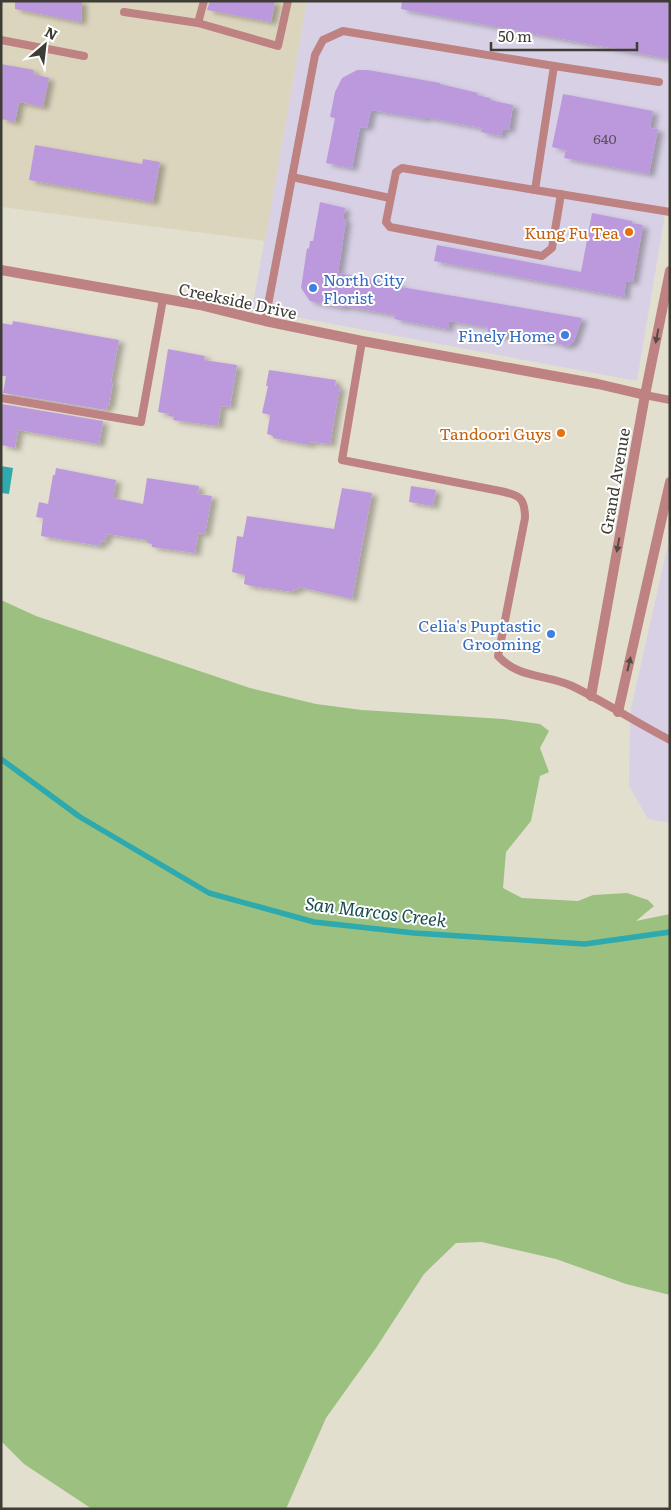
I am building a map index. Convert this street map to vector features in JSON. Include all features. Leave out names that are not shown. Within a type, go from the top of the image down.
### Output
[{"type":"street","name":"Creekside Drive","points":[[1,270],[200,305],[265,321],[362,341],[598,384],[645,395]]},
{"type":"street","name":"Grand Avenue","points":[[591,696],[645,395],[670,272]]},
{"type":"street","points":[[618,712],[670,482]]},
{"type":"lane","points":[[198,23],[204,1]]},
{"type":"lane","points":[[124,12],[198,23],[278,46],[288,1]]},
{"type":"lane","points":[[265,321],[315,55],[323,40],[342,31],[659,82]]},
{"type":"lane","points":[[1,40],[84,56]]},
{"type":"lane","points":[[535,190],[554,66]]},
{"type":"lane","points":[[560,194],[552,248],[542,256],[390,227],[386,222],[396,172],[402,168],[670,212]]},
{"type":"lane","points":[[292,177],[390,198]]},
{"type":"lane","points":[[1,398],[141,422],[163,299]]},
{"type":"lane","points":[[362,341],[342,460],[500,491],[519,497],[525,506],[525,518],[498,656],[506,664],[521,672],[569,685],[670,740]]},
{"type":"lane","points":[[645,395],[670,400]]},
{"type":"shaded area","points":[[1,1],[307,1],[265,241],[1,207]]},
{"type":"shaded area","points":[[307,1],[670,1],[670,185],[637,381],[252,309]]},
{"type":"shaded area","points":[[670,535],[670,823],[648,819],[629,786],[630,713]]},
{"type":"green space","points":[[1,600],[36,616],[250,688],[316,704],[362,710],[503,719],[540,724],[549,731],[540,748],[549,772],[540,776],[531,821],[506,852],[503,888],[522,898],[578,901],[593,895],[627,893],[648,900],[654,906],[636,921],[670,914],[670,1295],[626,1284],[556,1259],[482,1242],[456,1243],[424,1274],[376,1348],[326,1418],[286,1509],[92,1509],[24,1464],[1,1441]]},
{"type":"water","points":[[1,466],[13,468],[9,494],[1,493]]},
{"type":"building","points":[[15,1],[82,1],[81,22],[15,9]]},
{"type":"building","points":[[210,1],[275,1],[271,22],[207,10]]},
{"type":"building","points":[[402,1],[670,1],[670,59],[401,9]]},
{"type":"building","points":[[1,64],[34,70],[33,74],[49,78],[43,107],[19,102],[15,122],[1,119]]},
{"type":"building","points":[[357,70],[368,70],[440,83],[478,93],[477,95],[490,98],[490,100],[513,105],[509,130],[503,129],[501,136],[481,132],[482,128],[425,117],[425,119],[371,110],[367,128],[360,127],[352,168],[326,163],[335,118],[330,117],[335,92],[342,78]]},
{"type":"building","points":[[563,94],[653,111],[650,128],[658,129],[649,174],[564,158],[566,150],[552,147]]},
{"type":"building","points":[[35,145],[142,164],[143,159],[160,162],[153,202],[29,180]]},
{"type":"building","points":[[320,202],[345,208],[343,219],[346,220],[338,273],[402,285],[401,287],[582,318],[574,341],[570,345],[564,346],[555,342],[538,340],[538,338],[506,331],[505,337],[487,334],[488,327],[449,321],[448,329],[394,319],[395,315],[310,301],[301,288],[307,248],[309,249],[310,241],[313,241]]},
{"type":"building","points":[[592,213],[643,225],[633,282],[626,281],[624,297],[434,261],[437,245],[581,272]]},
{"type":"building","points":[[13,321],[119,340],[111,382],[113,382],[109,406],[107,405],[106,410],[3,393],[6,376],[1,376],[1,323],[12,325]]},
{"type":"building","points":[[168,349],[205,356],[204,360],[237,365],[230,407],[221,406],[218,426],[173,420],[174,417],[168,416],[169,414],[158,412]]},
{"type":"building","points":[[269,370],[336,380],[335,386],[340,386],[330,444],[310,442],[310,445],[273,438],[273,436],[267,434],[270,415],[262,413],[268,386],[266,386]]},
{"type":"building","points":[[2,404],[103,421],[99,444],[18,430],[15,448],[1,445]]},
{"type":"building","points":[[56,468],[116,480],[113,498],[143,504],[147,478],[199,486],[198,494],[212,496],[205,534],[198,533],[195,553],[152,547],[152,544],[147,543],[147,540],[107,534],[105,542],[101,541],[100,546],[41,536],[43,518],[36,517],[39,502],[48,504]]},
{"type":"building","points":[[411,486],[436,490],[433,506],[409,502]]},
{"type":"building","points":[[342,488],[372,493],[352,599],[299,587],[298,590],[294,589],[293,592],[251,586],[244,584],[245,575],[232,572],[237,536],[243,537],[247,516],[334,529]]},
{"type":"waterway","name":"San Marcos Creek","points":[[1,759],[80,817],[209,893],[314,922],[414,933],[585,944],[670,932]]},
{"type":"place","name":"Kung Fu Tea","points":[[629,232]]},
{"type":"place","name":"North City Florist","points":[[313,288]]},
{"type":"place","name":"Finely Home","points":[[565,335]]},
{"type":"place","name":"Tandoori Guys","points":[[561,433]]},
{"type":"place","name":"Celia's Puptastic Grooming","points":[[551,634]]}]
